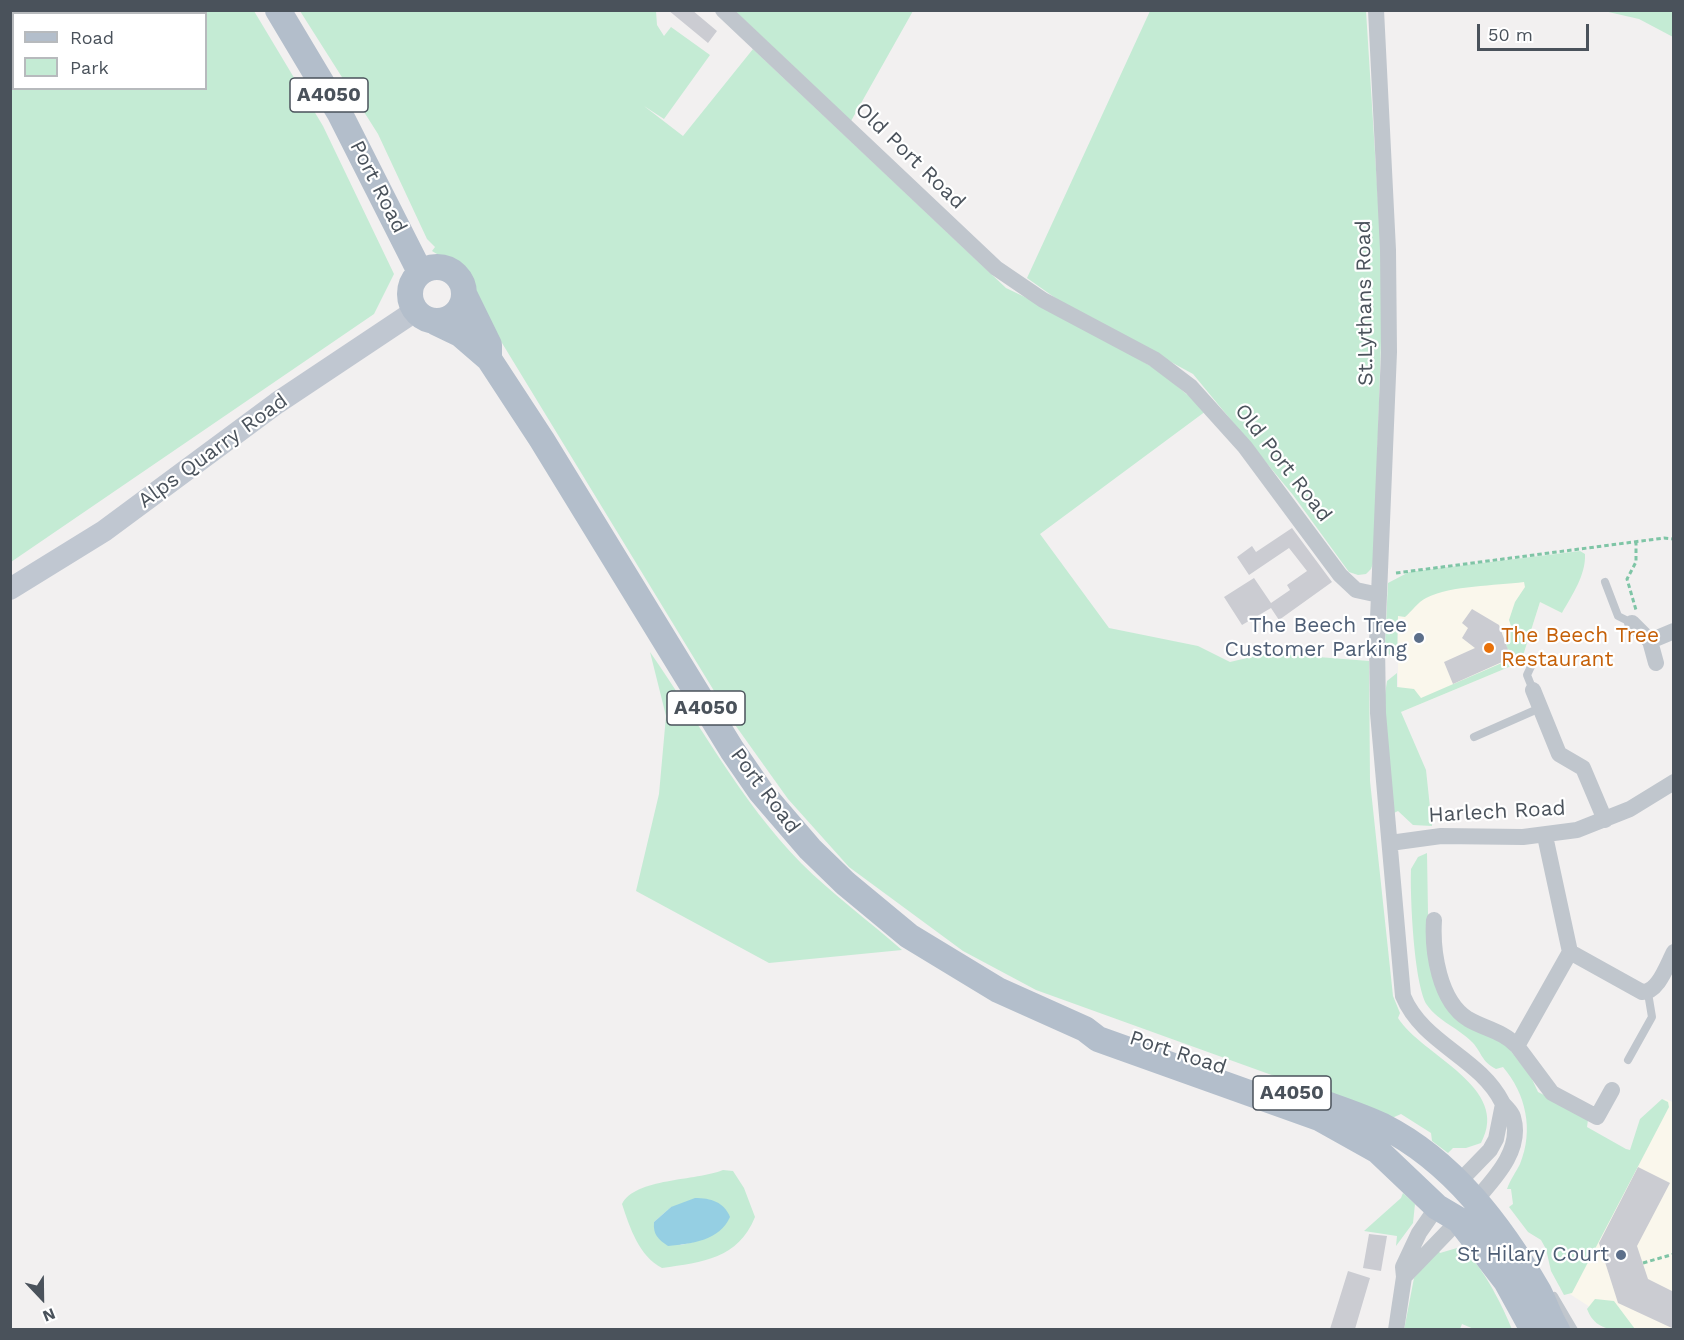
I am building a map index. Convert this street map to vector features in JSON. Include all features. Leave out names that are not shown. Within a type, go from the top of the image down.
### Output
[{"type":"main road","name":"Port Road","points":[[278,10],[339,112],[420,272]]},
{"type":"main road","name":"A4050","points":[[420,272],[436,267],[453,272],[459,278],[464,294]]},
{"type":"main road","points":[[420,272],[414,278],[409,293],[425,317],[452,317],[463,303],[464,294]]},
{"type":"main road","name":"Port Road","points":[[464,294],[489,345],[489,359]]},
{"type":"main road","name":"Port Road","points":[[425,317],[460,334],[489,359],[554,460],[732,750],[761,792],[795,832],[845,883],[918,942],[998,990],[1085,1029],[1098,1039],[1279,1103],[1339,1127],[1378,1150],[1437,1207],[1464,1201]]},
{"type":"main road","name":"Port Road","points":[[1085,1029],[1102,1030],[1168,1047],[1381,1126],[1429,1157],[1464,1201],[1508,1242],[1540,1295],[1557,1329]]},
{"type":"main road","name":"Port Road","points":[[1464,1201],[1533,1329]]},
{"type":"street","name":"Old Port Road","points":[[723,10],[996,268],[1043,300],[1154,359],[1191,387],[1245,447],[1340,575],[1356,590],[1380,595]]},
{"type":"street","name":"St.Lythans Road","points":[[1376,10],[1388,250],[1388,390],[1380,595]]},
{"type":"street","name":"Alps Quarry Road","points":[[10,589],[104,531],[277,403],[425,317]]},
{"type":"street","points":[[1380,595],[1378,712],[1397,910],[1401,985],[1407,1006],[1428,1032],[1483,1074],[1496,1088],[1503,1104],[1513,1115],[1512,1148],[1503,1167],[1464,1201],[1404,1277]]},
{"type":"street","points":[[1632,622],[1650,641],[1656,663]]},
{"type":"street","points":[[1650,641],[1674,631]]},
{"type":"street","name":"Harlech Road","points":[[1533,690],[1559,754],[1583,768],[1605,820]]},
{"type":"street","name":"Harlech Road","points":[[1390,843],[1441,836],[1545,836],[1577,830],[1630,809],[1674,782]]},
{"type":"street","points":[[1517,1046],[1570,952],[1545,836]]},
{"type":"street","points":[[1434,920],[1435,953],[1453,1004],[1469,1019],[1498,1032],[1517,1046],[1552,1093],[1597,1117],[1612,1090]]},
{"type":"street","points":[[1570,952],[1642,993],[1648,993],[1654,988],[1674,952]]},
{"type":"street","points":[[1464,1201],[1496,1139],[1503,1104]]},
{"type":"street","points":[[1396,1329],[1404,1277],[1403,1268],[1407,1256],[1437,1207]]},
{"type":"lane","points":[[1605,582],[1618,616],[1632,622]]},
{"type":"lane","points":[[1533,690],[1527,675],[1534,660]]},
{"type":"lane","points":[[1474,737],[1540,708]]},
{"type":"lane","points":[[1628,1060],[1652,1017],[1648,993]]},
{"type":"lane","points":[[1464,1201],[1492,1207],[1500,1214]]},
{"type":"lane","points":[[1533,1263],[1574,1329]]},
{"type":"path","points":[[1381,576],[1419,568],[1636,541],[1674,539]]},
{"type":"path","points":[[1630,591],[1627,579],[1636,562],[1636,541]]},
{"type":"path","points":[[1643,1263],[1674,1254]]},
{"type":"shaded area","points":[[1581,559],[1580,579],[1562,613],[1540,602],[1521,662],[1401,712],[1398,702],[1398,588]]},
{"type":"shaded area","points":[[1665,1099],[1673,1102],[1673,1329],[1624,1329],[1559,1287],[1637,1153]]},
{"type":"green space","points":[[11,10],[254,11],[323,126],[394,274],[374,314],[11,562]]},
{"type":"green space","points":[[734,10],[913,11],[851,121]]},
{"type":"green space","points":[[300,11],[656,11],[657,25],[664,36],[671,27],[710,55],[664,119],[644,106],[683,136],[753,49],[1006,288],[1060,314],[1161,372],[1206,411],[1040,534],[1109,628],[1198,646],[1230,662],[1268,653],[1369,661],[1370,781],[1393,996],[1400,1013],[1398,1018],[1425,1046],[1475,1089],[1484,1105],[1487,1123],[1481,1143],[1466,1148],[1453,1148],[1448,1153],[1432,1141],[1431,1133],[1401,1114],[1392,1118],[1377,1113],[1036,990],[963,951],[849,867],[788,799],[733,722],[477,302],[467,274],[457,265],[432,251],[435,247],[427,239],[378,134]]},
{"type":"green space","points":[[1150,11],[1366,11],[1383,279],[1374,560],[1371,569],[1366,574],[1358,575],[1349,572],[1293,495],[1193,374],[1061,302],[1027,278]]},
{"type":"green space","points":[[1604,11],[1673,11],[1673,37],[1639,19]]},
{"type":"green space","points":[[1580,551],[1585,554],[1585,562],[1574,592],[1562,613],[1540,602],[1521,662],[1401,712],[1426,770],[1432,826],[1413,825],[1398,811],[1394,813],[1384,701],[1387,681],[1397,673],[1397,687],[1414,689],[1421,698],[1511,659],[1506,645],[1511,626],[1509,620],[1515,602],[1525,587],[1524,582],[1474,587],[1448,591],[1426,598],[1405,617],[1398,616],[1397,658],[1388,654],[1385,644],[1388,583],[1409,572]]},
{"type":"green space","points":[[650,652],[721,761],[779,839],[825,886],[902,950],[769,963],[636,891],[659,794],[666,716]]},
{"type":"green space","points":[[1427,853],[1428,913],[1440,991],[1507,1046],[1531,1077],[1538,1092],[1584,1115],[1588,1120],[1587,1127],[1626,1149],[1630,1150],[1640,1119],[1662,1099],[1668,1102],[1669,1107],[1572,1293],[1564,1295],[1551,1271],[1546,1249],[1541,1240],[1528,1232],[1509,1207],[1513,1204],[1511,1189],[1507,1189],[1520,1164],[1527,1125],[1517,1089],[1503,1067],[1496,1069],[1487,1063],[1467,1038],[1432,1011],[1423,995],[1414,940],[1411,869],[1418,857]]},
{"type":"green space","points":[[723,1170],[733,1171],[744,1188],[755,1217],[748,1231],[739,1242],[718,1256],[662,1268],[641,1249],[622,1204],[639,1189],[667,1181]],"holes":[[[671,1207],[693,1242],[681,1245],[654,1222]]]},
{"type":"green space","points":[[1403,1193],[1415,1204],[1413,1223],[1396,1246],[1397,1236],[1364,1231],[1401,1198]]},
{"type":"green space","points":[[1457,1248],[1465,1252],[1481,1271],[1497,1297],[1512,1329],[1474,1329],[1462,1324],[1460,1329],[1404,1330],[1414,1278],[1438,1250],[1440,1253]]},
{"type":"green space","points":[[1595,1299],[1614,1301],[1635,1329],[1606,1328],[1595,1322],[1587,1309]]},
{"type":"water","points":[[695,1198],[721,1204],[730,1217],[725,1225],[712,1236],[696,1242],[668,1246],[657,1236],[654,1222],[671,1207]]},
{"type":"building","points":[[668,10],[692,10],[717,31],[708,43]]},
{"type":"building","points":[[1292,528],[1332,582],[1279,620],[1271,608],[1242,625],[1224,597],[1254,578],[1271,603],[1290,590],[1287,585],[1307,571],[1289,548],[1249,575],[1237,557],[1252,546],[1256,552]]},
{"type":"building","name":"The Beech Tree Restaurant","points":[[1472,609],[1499,625],[1511,658],[1453,684],[1444,662],[1475,648],[1462,638],[1468,628],[1462,623]]},
{"type":"building","name":"St Hilary Court","points":[[1638,1167],[1670,1183],[1637,1246],[1648,1279],[1674,1292],[1674,1329],[1618,1303],[1599,1243]]},
{"type":"building","points":[[1369,1234],[1387,1236],[1381,1271],[1363,1268]]},
{"type":"building","points":[[1348,1271],[1370,1278],[1355,1329],[1330,1329]]},
{"type":"place","name":"The Beech Tree Customer Parking","points":[[1419,638]]},
{"type":"place","name":"The Beech Tree Restaurant","points":[[1489,648]]},
{"type":"place","name":"St Hilary Court","points":[[1621,1255]]}]
